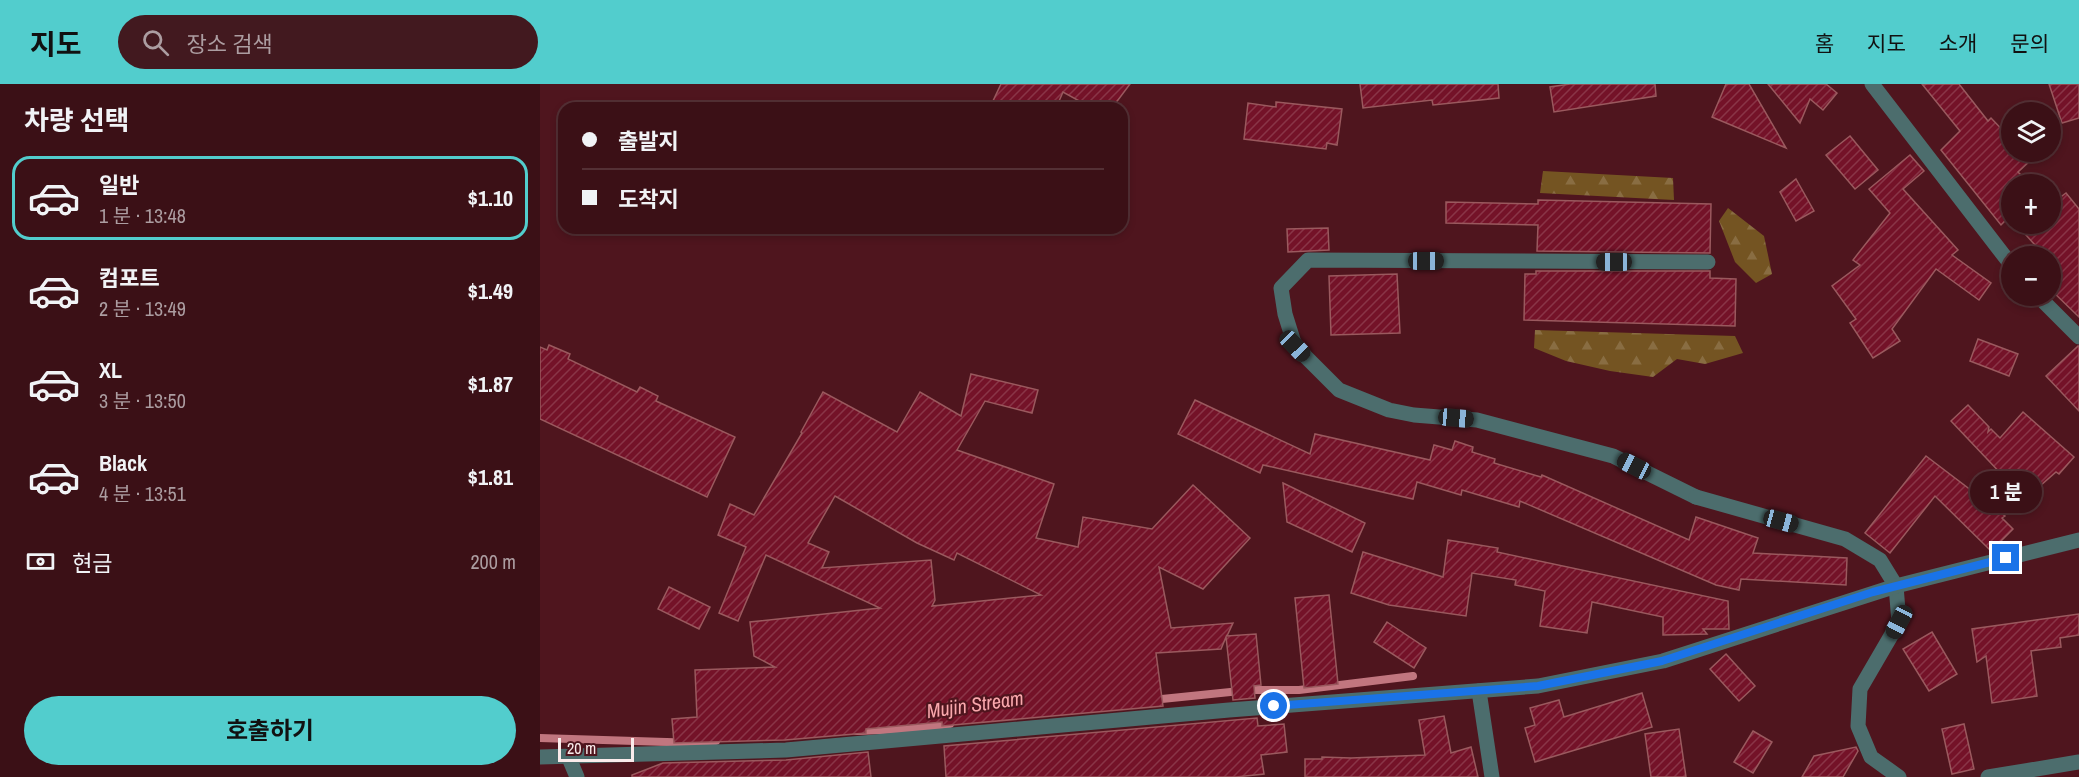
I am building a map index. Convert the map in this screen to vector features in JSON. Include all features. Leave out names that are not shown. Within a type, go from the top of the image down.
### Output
[{"type":"street","points":[[1872,84],[2001,252]]},
{"type":"street","points":[[1708,262],[1308,260],[1281,288],[1284,314],[1295,346],[1339,390],[1389,410],[1414,415],[1477,420],[1614,456],[1696,497],[1845,539],[1880,560],[1896,586],[1899,622],[1860,689],[1858,726],[1871,757],[1899,777]]},
{"type":"street","points":[[2048,306],[2079,337]]},
{"type":"street","points":[[540,757],[569,758],[786,750],[1217,711],[1538,686],[1662,661],[1896,586],[2079,540]]},
{"type":"street","points":[[1479,691],[1492,777]]},
{"type":"street","points":[[569,758],[577,777]]},
{"type":"street","points":[[1988,777],[2060,771],[2079,762]]},
{"type":"green space","points":[[1543,171],[1673,178],[1674,200],[1540,193]]},
{"type":"green space","points":[[1728,208],[1764,236],[1772,274],[1756,283],[1735,262],[1719,221]]},
{"type":"green space","points":[[1535,330],[1735,336],[1743,353],[1705,364],[1677,359],[1653,377],[1610,371],[1566,361],[1534,348]]},
{"type":"building","points":[[1001,84],[1130,84],[1116,102],[1081,102],[1063,92],[1059,102],[993,101]]},
{"type":"building","points":[[1360,84],[1498,84],[1499,98],[1433,105],[1432,100],[1363,108]]},
{"type":"building","points":[[1570,84],[1655,84],[1656,96],[1554,112],[1550,87]]},
{"type":"building","points":[[1726,84],[1749,84],[1786,148],[1712,117]]},
{"type":"building","points":[[1768,84],[1826,84],[1837,93],[1823,110],[1810,99],[1800,123]]},
{"type":"building","points":[[1922,84],[1959,84],[1988,121],[1991,118],[2001,128],[2001,162],[2029,162],[2018,172],[2020,174],[2001,174],[2001,225],[1941,150],[1960,131]]},
{"type":"building","points":[[2049,84],[2079,84],[2079,118],[2062,123],[2061,102],[2055,102]]},
{"type":"building","points":[[1276,102],[1342,109],[1337,145],[1327,143],[1326,149],[1244,139],[1248,103],[1276,107]]},
{"type":"building","points":[[1850,136],[1878,170],[1855,189],[1826,155]]},
{"type":"building","points":[[1910,155],[1924,171],[1903,189],[1958,250],[1952,255],[1991,283],[1979,300],[1936,269],[1892,329],[1900,341],[1873,358],[1850,323],[1856,319],[1832,286],[1860,265],[1853,260],[1890,213],[1869,189]]},
{"type":"building","points":[[1796,179],[1814,211],[1796,221],[1780,192]]},
{"type":"building","points":[[2066,193],[2079,209],[2079,317],[2061,300],[2061,246],[2036,246],[2025,234],[2061,234],[2061,197]]},
{"type":"building","points":[[1538,200],[1711,204],[1710,253],[1537,251],[1538,225],[1446,223],[1446,202],[1538,204]]},
{"type":"building","points":[[1328,228],[1329,250],[1288,252],[1287,229]]},
{"type":"building","points":[[1536,271],[1710,271],[1710,278],[1736,279],[1735,326],[1524,320],[1525,274],[1536,274]]},
{"type":"building","points":[[1397,274],[1400,333],[1331,335],[1329,276]]},
{"type":"building","points":[[1978,339],[2018,354],[2009,376],[1970,361]]},
{"type":"building","points":[[549,345],[570,354],[568,359],[637,392],[640,387],[658,396],[656,401],[735,437],[707,497],[540,419],[540,347],[547,350]]},
{"type":"building","points":[[2079,346],[2079,411],[2046,376]]},
{"type":"building","points":[[971,374],[1038,390],[1032,413],[985,401],[957,450],[1054,484],[1036,538],[1078,547],[1083,517],[1152,529],[1193,485],[1250,538],[1203,589],[1159,567],[1171,628],[1233,623],[1227,636],[1256,634],[1261,685],[1254,686],[1255,698],[1233,700],[1226,637],[1221,649],[1156,653],[1163,706],[942,726],[942,722],[866,729],[866,733],[785,740],[674,743],[672,719],[697,717],[695,670],[775,667],[754,656],[750,622],[880,608],[766,555],[738,621],[719,613],[746,547],[718,535],[730,504],[754,515],[823,392],[897,432],[920,392],[961,416]],"holes":[[[835,496],[917,543],[954,560],[957,553],[1041,595],[932,606],[935,600],[931,560],[822,568],[829,552],[808,543]]]},
{"type":"building","points":[[1195,400],[1310,454],[1315,434],[1430,460],[1434,445],[1452,450],[1455,441],[1473,447],[1472,452],[1495,459],[1494,463],[1541,477],[1542,475],[1689,540],[1696,517],[1758,538],[1753,553],[1847,558],[1846,585],[1741,579],[1739,590],[1716,585],[1520,501],[1519,507],[1462,490],[1461,495],[1417,482],[1413,499],[1263,465],[1260,473],[1178,434]]},
{"type":"building","points":[[1968,405],[1989,427],[1988,432],[1991,429],[2000,438],[2023,412],[2074,457],[2059,474],[2056,472],[2025,499],[1951,421]]},
{"type":"building","points":[[1926,456],[2005,516],[2002,518],[2013,529],[1991,551],[1935,496],[1890,553],[1865,533]]},
{"type":"building","points":[[1283,483],[1365,523],[1352,552],[1287,522]]},
{"type":"building","points":[[1448,540],[1498,548],[1497,552],[1728,601],[1729,629],[1703,629],[1707,634],[1663,635],[1663,617],[1592,602],[1587,633],[1540,626],[1545,591],[1515,585],[1516,580],[1472,573],[1466,616],[1389,605],[1351,593],[1363,552],[1443,577]]},
{"type":"building","points":[[669,587],[710,607],[699,629],[658,609]]},
{"type":"building","points":[[1329,595],[1338,684],[1304,688],[1295,598]]},
{"type":"building","points":[[2079,614],[2079,635],[2060,638],[2061,647],[2031,651],[2037,696],[1992,703],[1986,656],[1977,662],[1972,629]]},
{"type":"building","points":[[1387,622],[1426,648],[1414,668],[1374,642]]},
{"type":"building","points":[[1932,632],[1957,674],[1929,691],[1903,649]]},
{"type":"building","points":[[1726,654],[1755,686],[1739,701],[1710,669]]},
{"type":"building","points":[[1642,693],[1652,727],[1535,762],[1525,728],[1535,725],[1530,708],[1559,700],[1564,717]]},
{"type":"building","points":[[1444,716],[1451,753],[1471,747],[1478,777],[1305,777],[1305,759],[1425,755],[1419,720]]},
{"type":"building","points":[[1257,718],[1258,726],[1284,724],[1287,752],[1261,755],[1264,774],[1236,777],[946,777],[944,746]]},
{"type":"building","points":[[1964,724],[1974,769],[1952,774],[1942,729]]},
{"type":"building","points":[[1679,729],[1686,777],[1651,777],[1645,734]]},
{"type":"building","points":[[1753,731],[1772,742],[1753,773],[1734,762]]},
{"type":"building","points":[[1856,747],[1858,751],[1843,777],[1802,777],[1814,756]]},
{"type":"building","points":[[868,752],[871,777],[632,777],[632,775],[663,763],[786,760]]},
{"type":"waterway","name":"Mujin Stream","points":[[1152,700],[1250,690],[1299,690],[1413,676]]},
{"type":"waterway","name":"Mujin Stream","points":[[857,731],[910,729],[950,724]]},
{"type":"waterway","name":"Mujin Stream","points":[[540,738],[698,743],[716,741]]},
{"type":"route","points":[[1274,706],[1538,686],[1662,661],[1873,592],[2006,558]]}]
